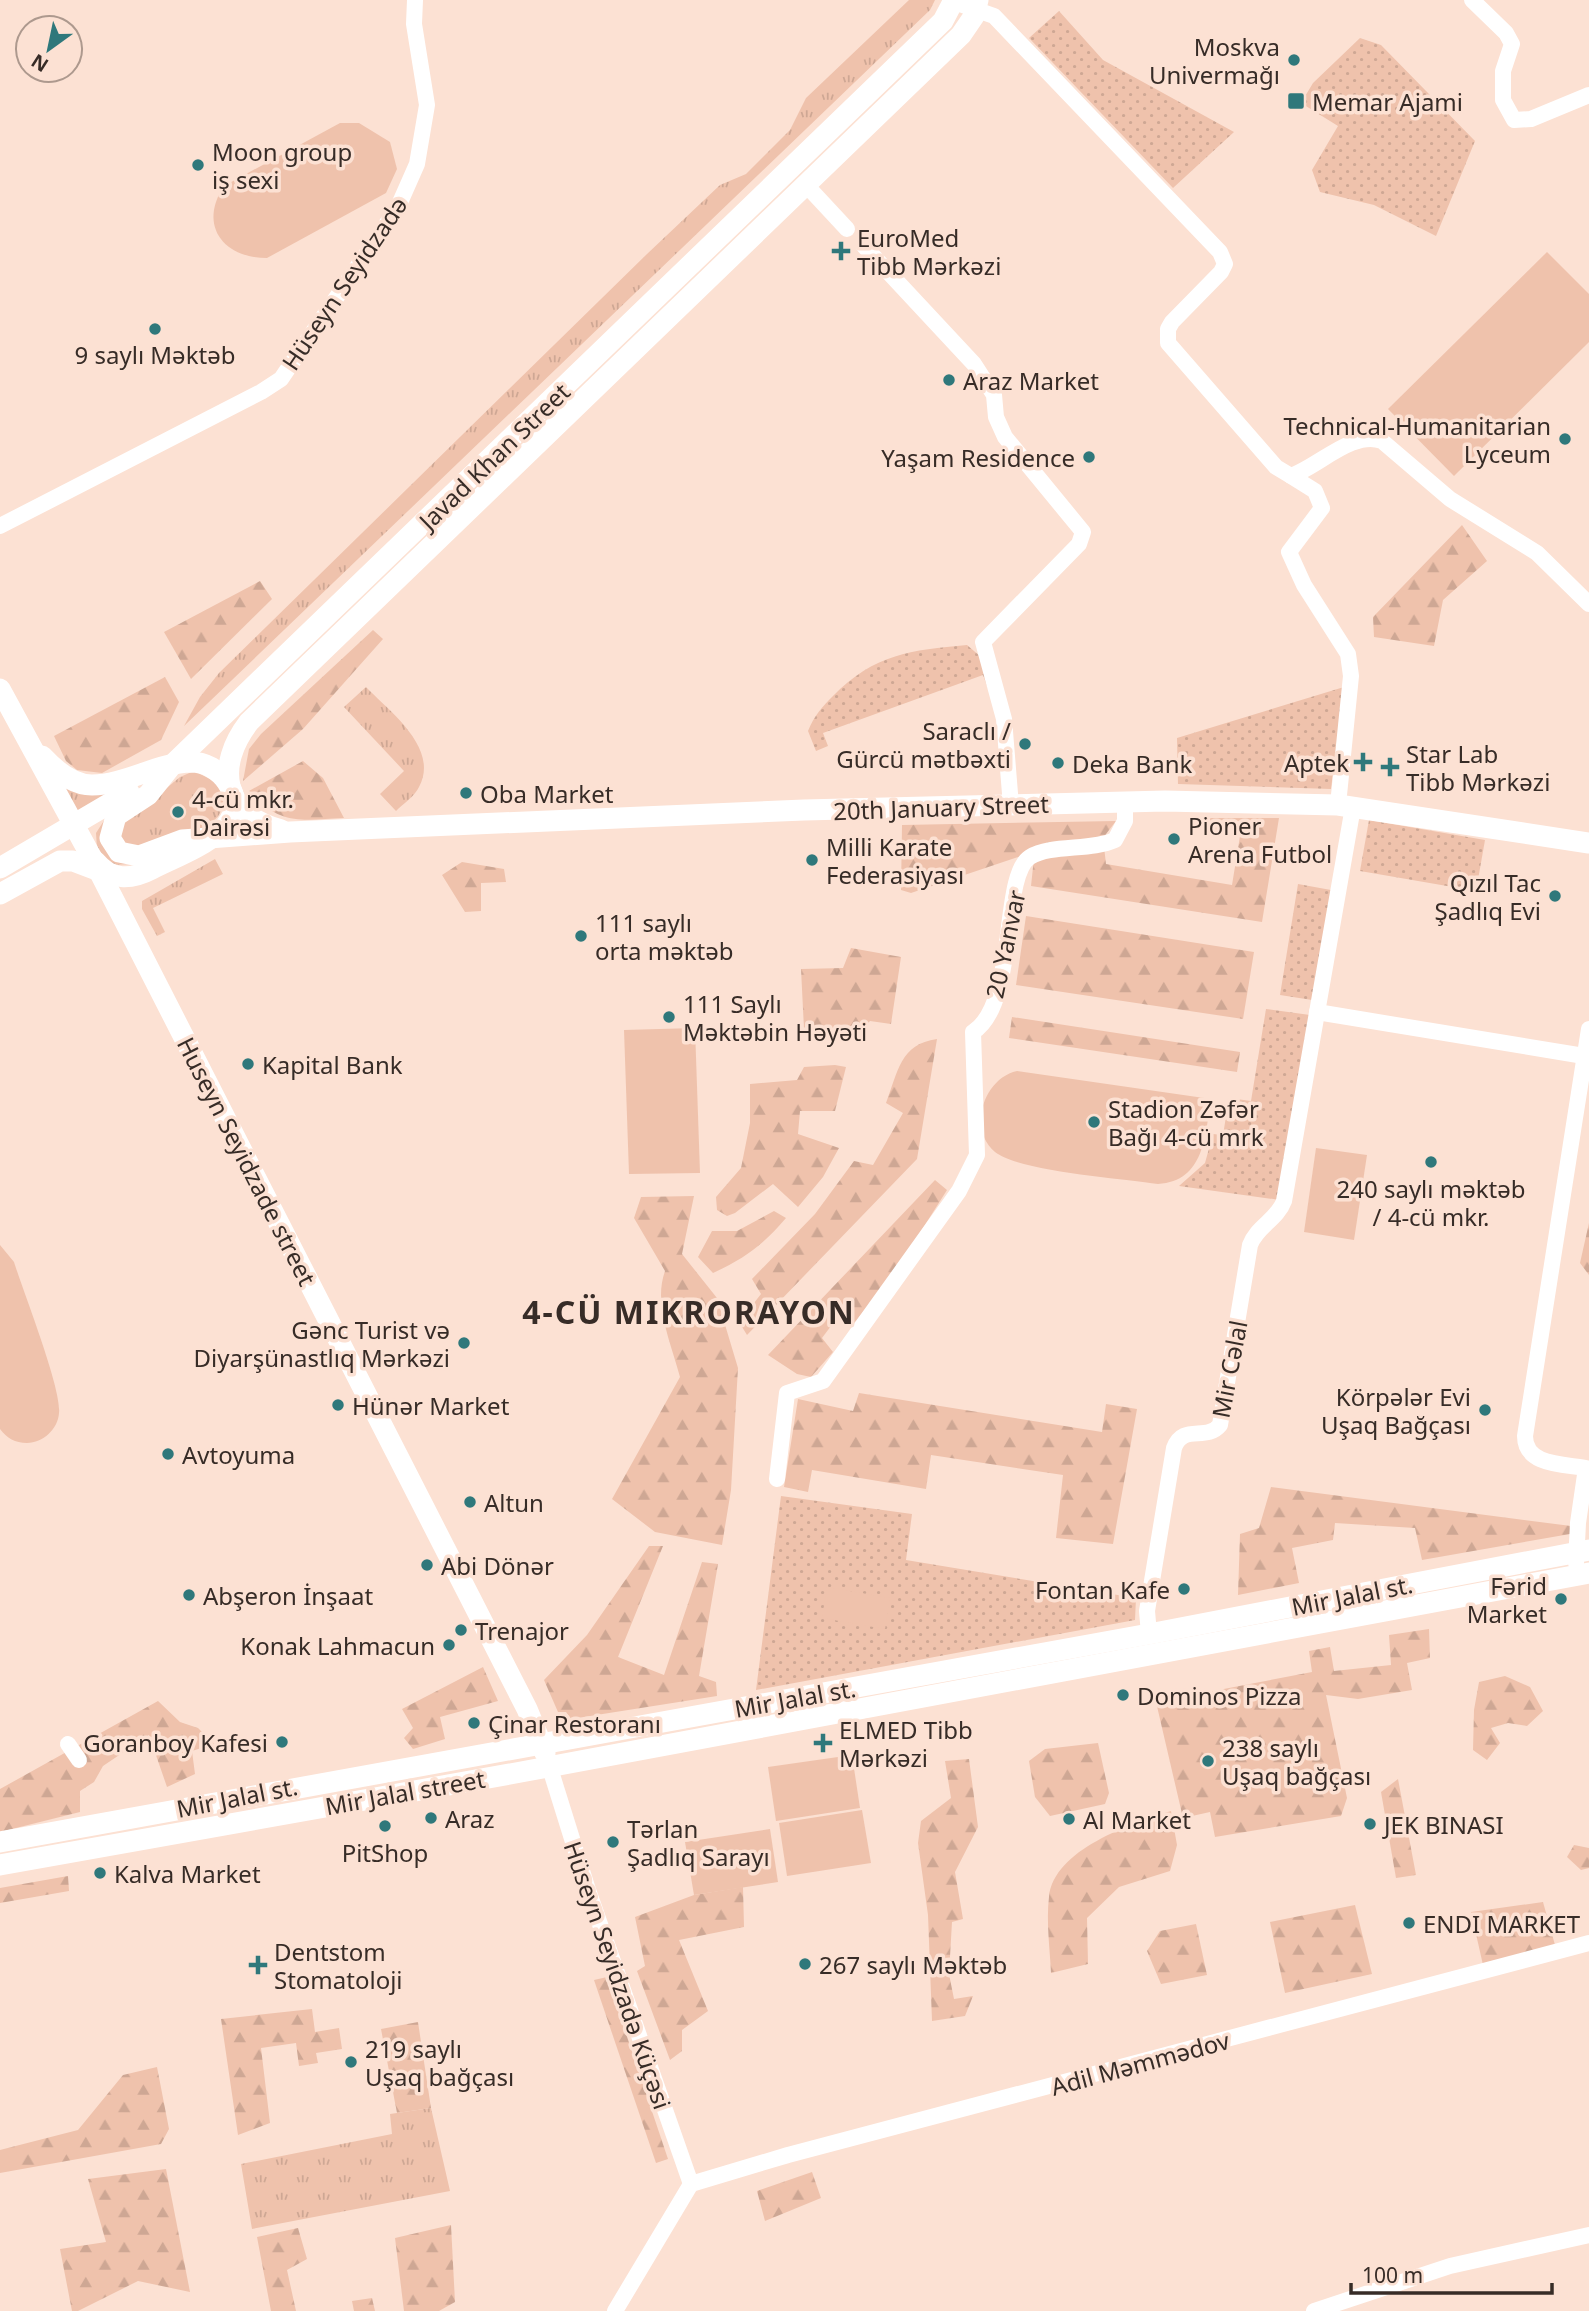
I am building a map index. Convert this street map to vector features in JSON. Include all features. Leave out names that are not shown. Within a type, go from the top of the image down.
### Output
[{"type":"street","name":"Hüseyn Seyidzadə","points":[[0,526],[261,393],[281,379],[398,207],[417,164],[427,105],[414,24],[415,0]]},
{"type":"street","points":[[1472,0],[1506,33],[1512,44],[1513,49],[1503,71],[1503,91],[1506,110],[1514,120],[1531,119],[1589,95]]},
{"type":"street","points":[[954,1],[977,4],[994,16],[1220,252],[1224,264],[1221,272],[1172,322],[1168,329],[1168,343],[1276,467],[1315,491],[1322,508],[1289,552],[1304,585],[1348,654],[1351,676],[1345,806],[1317,1012],[1584,1056]]},
{"type":"street","name":"Javad Khan Street","points":[[0,868],[172,765],[792,170],[943,21],[954,1]]},
{"type":"street","name":"Javad Khan Street","points":[[217,835],[232,814],[229,754],[249,722],[961,35],[977,4]]},
{"type":"street","points":[[807,186],[847,229]]},
{"type":"street","points":[[864,246],[974,364],[993,395],[996,416],[1005,437],[1083,532],[1079,544],[983,642],[1004,719],[1011,806]]},
{"type":"street","points":[[1291,476],[1312,468],[1357,440],[1371,437],[1382,441],[1450,499],[1537,553],[1589,604]]},
{"type":"street","points":[[0,689],[52,785],[58,817],[48,840]]},
{"type":"street","points":[[25,736],[58,771],[91,785],[172,765],[193,762],[208,766],[224,778],[241,806],[256,819],[290,832]]},
{"type":"street","name":"20th January Street","points":[[172,765],[148,795],[116,816],[110,830],[112,844],[120,852],[131,856],[168,842],[217,835],[804,810],[1248,800],[1345,806],[1589,843]]},
{"type":"street","name":"Huseyn Seyidzade street","points":[[52,785],[383,1423],[542,1742],[549,1765]]},
{"type":"street","name":"20 Yanvar","points":[[777,1479],[787,1393],[823,1381],[953,1200],[977,1155],[973,1032],[990,1014],[1006,959],[1009,924],[1023,865],[1036,854],[1115,840],[1125,821],[1125,801]]},
{"type":"street","points":[[95,864],[87,830],[92,818],[106,805]]},
{"type":"street","points":[[0,894],[60,861],[95,864],[104,870],[132,876],[217,835]]},
{"type":"street","points":[[129,931],[127,894],[132,876]]},
{"type":"street","name":"Mir Cəlal","points":[[1149,1633],[1147,1611],[1174,1448],[1180,1437],[1188,1433],[1208,1434],[1220,1425],[1253,1237],[1276,1215],[1284,1201],[1317,1012]]},
{"type":"street","points":[[1582,1575],[1586,1468],[1542,1460],[1528,1453],[1525,1446],[1589,1029]]},
{"type":"street","name":"Mir Jalal st.","points":[[0,1842],[1582,1552]]},
{"type":"street","name":"Mir Jalal st.","points":[[521,1772],[1582,1575]]},
{"type":"street","points":[[68,1744],[79,1760]]},
{"type":"street","name":"Hüseyn Seyidzadə Küçəsi","points":[[549,1765],[588,1890],[691,2185]]},
{"type":"street","name":"Mir Jalal street","points":[[0,1865],[521,1772]]},
{"type":"street","name":"Adil Məmmədov","points":[[691,2185],[788,2155],[1589,1943]]},
{"type":"street","points":[[615,2311],[691,2185]]},
{"type":"street","points":[[1314,2311],[1450,2266],[1589,2235]]},
{"type":"green space","points":[[909,0],[935,0],[930,10],[184,726],[200,697],[219,673],[647,254],[720,185],[746,174],[790,130],[806,98]]},
{"type":"green space","points":[[1059,11],[1103,60],[1234,132],[1173,188],[1029,38]]},
{"type":"green space","points":[[1360,38],[1381,45],[1475,141],[1436,236],[1374,205],[1320,192],[1312,170],[1338,126],[1301,103],[1313,83]]},
{"type":"green space","points":[[340,123],[359,123],[390,142],[397,169],[386,193],[267,258],[251,257],[227,246],[219,237],[214,214],[224,186]]},
{"type":"green space","points":[[1547,252],[1589,294],[1589,342],[1454,476],[1388,409]]},
{"type":"green space","points":[[1462,525],[1487,561],[1443,600],[1434,646],[1374,637],[1373,617]]},
{"type":"green space","points":[[260,581],[272,599],[191,679],[164,632]]},
{"type":"green space","points":[[373,630],[383,639],[303,729],[243,781],[249,749],[261,734]]},
{"type":"green space","points":[[967,645],[981,657],[991,697],[983,675],[823,733],[828,746],[816,751],[808,731],[813,721],[833,696],[863,671],[911,652]]},
{"type":"green space","points":[[165,677],[179,702],[161,740],[102,773],[77,770],[66,761],[54,736]]},
{"type":"green space","points":[[366,687],[409,731],[423,758],[424,772],[419,787],[396,811],[380,794],[404,771],[344,707]]},
{"type":"green space","points":[[1344,687],[1331,789],[1178,784],[1177,738]]},
{"type":"green space","points":[[303,761],[323,778],[344,818],[303,820],[281,815],[260,802],[249,791]]},
{"type":"green space","name":"4-cü mkr. Dairəsi","points":[[194,771],[214,781],[224,797],[218,817],[205,827],[183,836],[158,843],[125,847],[117,829],[180,777]]},
{"type":"green space","points":[[57,778],[116,789],[77,812]]},
{"type":"green space","points":[[1202,818],[1279,818],[1262,922],[1031,886],[1034,858],[1027,854],[911,893],[901,890],[902,825],[1116,821],[1103,838],[1106,864],[1232,885],[1240,836],[1199,828]]},
{"type":"green space","points":[[105,819],[130,864],[114,865],[97,849],[96,833]]},
{"type":"green space","points":[[1369,820],[1485,840],[1476,891],[1360,871]]},
{"type":"green space","points":[[215,859],[223,874],[153,908],[165,932],[157,936],[142,909],[142,901]]},
{"type":"green space","points":[[462,862],[504,869],[506,882],[481,883],[481,911],[465,912],[442,875]]},
{"type":"green space","points":[[1298,884],[1331,890],[1312,1000],[1280,995]]},
{"type":"green space","points":[[1026,916],[1254,952],[1243,1019],[1016,985]]},
{"type":"green space","points":[[851,948],[901,957],[891,1024],[870,1021],[859,1033],[804,1029],[801,969],[843,968]]},
{"type":"green space","points":[[1266,1009],[1310,1015],[1280,1200],[1179,1186],[1205,1163],[1213,1134],[1223,1135],[1229,1098],[1251,1101]]},
{"type":"green space","points":[[1012,1017],[1240,1052],[1237,1072],[1009,1038]]},
{"type":"green space","points":[[695,1028],[700,1173],[629,1174],[624,1030]]},
{"type":"green space","points":[[937,1039],[917,1159],[747,1335],[739,1322],[761,1294],[752,1279],[815,1214],[854,1161],[873,1165],[903,1113],[886,1103],[902,1061],[915,1047]]},
{"type":"green space","points":[[804,1067],[846,1067],[835,1111],[800,1111],[798,1134],[839,1148],[823,1177],[798,1207],[773,1184],[735,1213],[727,1216],[717,1210],[716,1197],[741,1168],[750,1123],[750,1084],[797,1080]]},
{"type":"green space","name":"Stadion Zəfər Bağı 4-cü mrk","points":[[1017,1071],[1211,1099],[1200,1154],[1185,1175],[1174,1181],[1158,1184],[1048,1169],[1008,1159],[995,1152],[987,1142],[982,1131],[981,1118],[988,1094],[996,1083]]},
{"type":"green space","points":[[1316,1148],[1367,1155],[1354,1240],[1304,1232]]},
{"type":"green space","points":[[935,1180],[947,1190],[894,1274],[854,1323],[840,1314],[822,1338],[833,1352],[811,1377],[797,1374],[768,1355]]},
{"type":"green space","points":[[694,1196],[682,1254],[717,1298],[738,1368],[731,1490],[722,1545],[655,1532],[612,1499],[680,1377],[662,1310],[665,1271],[634,1218],[641,1197]]},
{"type":"green space","points":[[774,1211],[786,1218],[753,1250],[735,1262],[713,1273],[698,1257],[712,1231],[737,1231]]},
{"type":"green space","points":[[1589,1223],[1589,1275],[1580,1263]]},
{"type":"green space","points":[[0,1245],[14,1262],[55,1383],[58,1419],[53,1430],[39,1441],[15,1441],[0,1429]]},
{"type":"green space","points":[[859,1393],[1102,1432],[1106,1404],[1137,1409],[1113,1544],[1056,1538],[1063,1475],[931,1455],[926,1489],[812,1470],[808,1492],[784,1487],[798,1399],[853,1411]]},
{"type":"green space","points":[[1271,1487],[1571,1526],[1570,1534],[1422,1560],[1415,1528],[1335,1523],[1333,1540],[1292,1548],[1299,1583],[1238,1595],[1240,1534],[1259,1528]]},
{"type":"green space","points":[[781,1496],[912,1514],[906,1560],[1136,1598],[1135,1620],[756,1690]]},
{"type":"green space","points":[[649,1546],[663,1546],[618,1657],[664,1675],[702,1562],[718,1564],[699,1676],[716,1682],[717,1696],[571,1719],[566,1712],[558,1712],[544,1680],[587,1635]]},
{"type":"green space","points":[[827,1587],[890,1598],[885,1629],[822,1618]]},
{"type":"green space","points":[[1429,1629],[1430,1658],[1407,1663],[1412,1690],[1358,1699],[1326,1695],[1347,1798],[1341,1816],[1215,1837],[1210,1812],[1183,1818],[1156,1702],[1312,1672],[1309,1651],[1330,1647],[1334,1671],[1391,1665],[1389,1635]]},
{"type":"green space","points":[[483,1667],[498,1701],[440,1717],[445,1739],[413,1749],[404,1738],[413,1728],[402,1709]]},
{"type":"green space","points":[[1505,1676],[1530,1687],[1543,1711],[1527,1726],[1508,1723],[1491,1728],[1500,1743],[1487,1760],[1473,1750],[1474,1710],[1479,1682]]},
{"type":"green space","points":[[158,1701],[180,1722],[198,1728],[214,1744],[192,1751],[195,1774],[167,1787],[149,1735],[103,1766],[94,1782],[80,1791],[80,1812],[0,1832],[0,1789]]},
{"type":"green space","points":[[1098,1743],[1109,1793],[1105,1804],[1050,1816],[1035,1797],[1029,1761],[1045,1749]]},
{"type":"green space","points":[[852,1755],[860,1808],[776,1821],[768,1767]]},
{"type":"green space","points":[[969,1759],[978,1827],[955,1872],[963,1919],[952,1922],[949,1974],[954,1999],[973,1996],[965,2016],[932,2021],[928,1915],[918,1843],[921,1821],[951,1798],[945,1761]]},
{"type":"green space","points":[[1398,1779],[1416,1875],[1396,1878],[1381,1792]]},
{"type":"green space","points":[[862,1810],[871,1863],[787,1876],[779,1823]]},
{"type":"green space","points":[[1171,1811],[1177,1845],[1170,1871],[1119,1887],[1087,1918],[1088,1964],[1051,1973],[1049,1897],[1054,1880],[1065,1865],[1079,1852],[1116,1831]]},
{"type":"green space","points":[[770,1829],[778,1882],[694,1895],[685,1842]]},
{"type":"green space","points":[[1574,1845],[1589,1848],[1589,1868],[1581,1870],[1567,1857]]},
{"type":"green space","points":[[68,1876],[69,1891],[0,1903],[0,1888]]},
{"type":"green space","points":[[743,1887],[744,1927],[679,1940],[708,2011],[682,2030],[682,2051],[670,2060],[637,1971],[645,1966],[635,1917],[694,1895]]},
{"type":"green space","points":[[1543,1902],[1555,1945],[1483,1965],[1471,1912]]},
{"type":"green space","points":[[1355,1905],[1372,1974],[1285,1993],[1270,1922]]},
{"type":"green space","points":[[1196,1924],[1207,1975],[1161,1984],[1147,1951],[1160,1931]]},
{"type":"green space","points":[[607,1977],[668,2159],[656,2163],[594,1980]]},
{"type":"green space","points":[[312,2009],[315,2032],[339,2028],[342,2049],[316,2053],[318,2063],[299,2066],[296,2043],[261,2048],[270,2123],[238,2135],[221,2019]]},
{"type":"green space","points":[[418,2022],[431,2108],[397,2113],[381,2029]]},
{"type":"green space","points":[[157,2067],[169,2129],[161,2144],[0,2173],[0,2150],[78,2130],[123,2075]]},
{"type":"green space","points":[[431,2108],[450,2191],[252,2229],[241,2164],[392,2134],[390,2114]]},
{"type":"green space","points":[[166,2169],[190,2292],[138,2281],[78,2311],[72,2311],[60,2249],[106,2242],[88,2179]]},
{"type":"green space","points":[[812,2172],[821,2198],[765,2221],[757,2191]]},
{"type":"green space","points":[[451,2225],[455,2302],[439,2311],[404,2311],[395,2238]]},
{"type":"green space","points":[[298,2228],[307,2259],[287,2270],[296,2311],[271,2311],[257,2237]]},
{"type":"green space","points":[[372,2298],[375,2311],[354,2311],[352,2301]]},
{"type":"place","name":"Moskva Univermağı","points":[[1294,60]]},
{"type":"place","name":"Memar Ajami","points":[[1296,101]]},
{"type":"place","name":"Moon group iş sexi","points":[[198,165]]},
{"type":"place","name":"EuroMed Tibb Mərkəzi","points":[[841,251]]},
{"type":"place","name":"9 saylı Məktəb","points":[[155,329]]},
{"type":"place","name":"Araz Market","points":[[949,380]]},
{"type":"place","name":"Technical-Humanitarian Lyceum","points":[[1565,439]]},
{"type":"place","name":"Yaşam Residence","points":[[1089,457]]},
{"type":"place","name":"Saraclı / Gürcü mətbəxti","points":[[1025,744]]},
{"type":"place","name":"Aptek","points":[[1363,762]]},
{"type":"place","name":"Deka Bank","points":[[1058,763]]},
{"type":"place","name":"Star Lab Tibb Mәrkәzi","points":[[1390,767]]},
{"type":"place","name":"Oba Market","points":[[466,793]]},
{"type":"place","name":"4-cü mkr. Dairəsi","points":[[178,812]]},
{"type":"place","name":"Pioner Arena Futbol","points":[[1174,839]]},
{"type":"place","name":"Milli Karate Federasiyası","points":[[812,860]]},
{"type":"place","name":"Qızıl Tac Şadlıq Evi","points":[[1555,896]]},
{"type":"place","name":"111 saylı orta məktəb","points":[[581,936]]},
{"type":"place","name":"111 Saylı Məktəbin Həyəti","points":[[669,1017]]},
{"type":"place","name":"Kapital Bank","points":[[248,1064]]},
{"type":"place","name":"Stadion Zəfər Bağı 4-cü mrk","points":[[1094,1122]]},
{"type":"place","name":"240 saylı məktəb / 4-cü mkr.","points":[[1431,1162]]},
{"type":"place","name":"Gənc Turist və Diyarşünastlıq Mərkəzi","points":[[464,1343]]},
{"type":"place","name":"Hünər Market","points":[[338,1405]]},
{"type":"place","name":"Körpələr Evi Uşaq Bağçası","points":[[1485,1410]]},
{"type":"place","name":"Avtoyuma","points":[[168,1454]]},
{"type":"place","name":"Altun","points":[[470,1502]]},
{"type":"place","name":"Abi Dönər","points":[[427,1565]]},
{"type":"place","name":"Fontan Kafe","points":[[1184,1589]]},
{"type":"place","name":"Abşeron İnşaat","points":[[189,1595]]},
{"type":"place","name":"Fərid Market","points":[[1561,1599]]},
{"type":"place","name":"Trenajor","points":[[461,1630]]},
{"type":"place","name":"Konak Lahmacun","points":[[449,1645]]},
{"type":"place","name":"Dominos Pizza","points":[[1123,1695]]},
{"type":"place","name":"Çinar Restoranı","points":[[474,1723]]},
{"type":"place","name":"Goranboy Kafesi","points":[[282,1742]]},
{"type":"place","name":"ELMED Tibb Mərkəzi","points":[[823,1743]]},
{"type":"place","name":"238 saylı Uşaq bağçası","points":[[1208,1761]]},
{"type":"place","name":"Araz","points":[[431,1818]]},
{"type":"place","name":"Al Market","points":[[1069,1819]]},
{"type":"place","name":"JEK BINASI","points":[[1370,1824]]},
{"type":"place","name":"PitShop","points":[[385,1826]]},
{"type":"place","name":"Tərlan Şadlıq Sarayı","points":[[613,1842]]},
{"type":"place","name":"Kalva Market","points":[[100,1873]]},
{"type":"place","name":"ENDI MARKET","points":[[1409,1923]]},
{"type":"place","name":"267 saylı Məktəb","points":[[805,1964]]},
{"type":"place","name":"Dentstom Stomatoloji","points":[[258,1965]]},
{"type":"place","name":"219 saylı Uşaq bağçası","points":[[351,2062]]},
{"type":"district","name":"4-CÜ MIKRORAYON","points":[[689,1311]]}]
